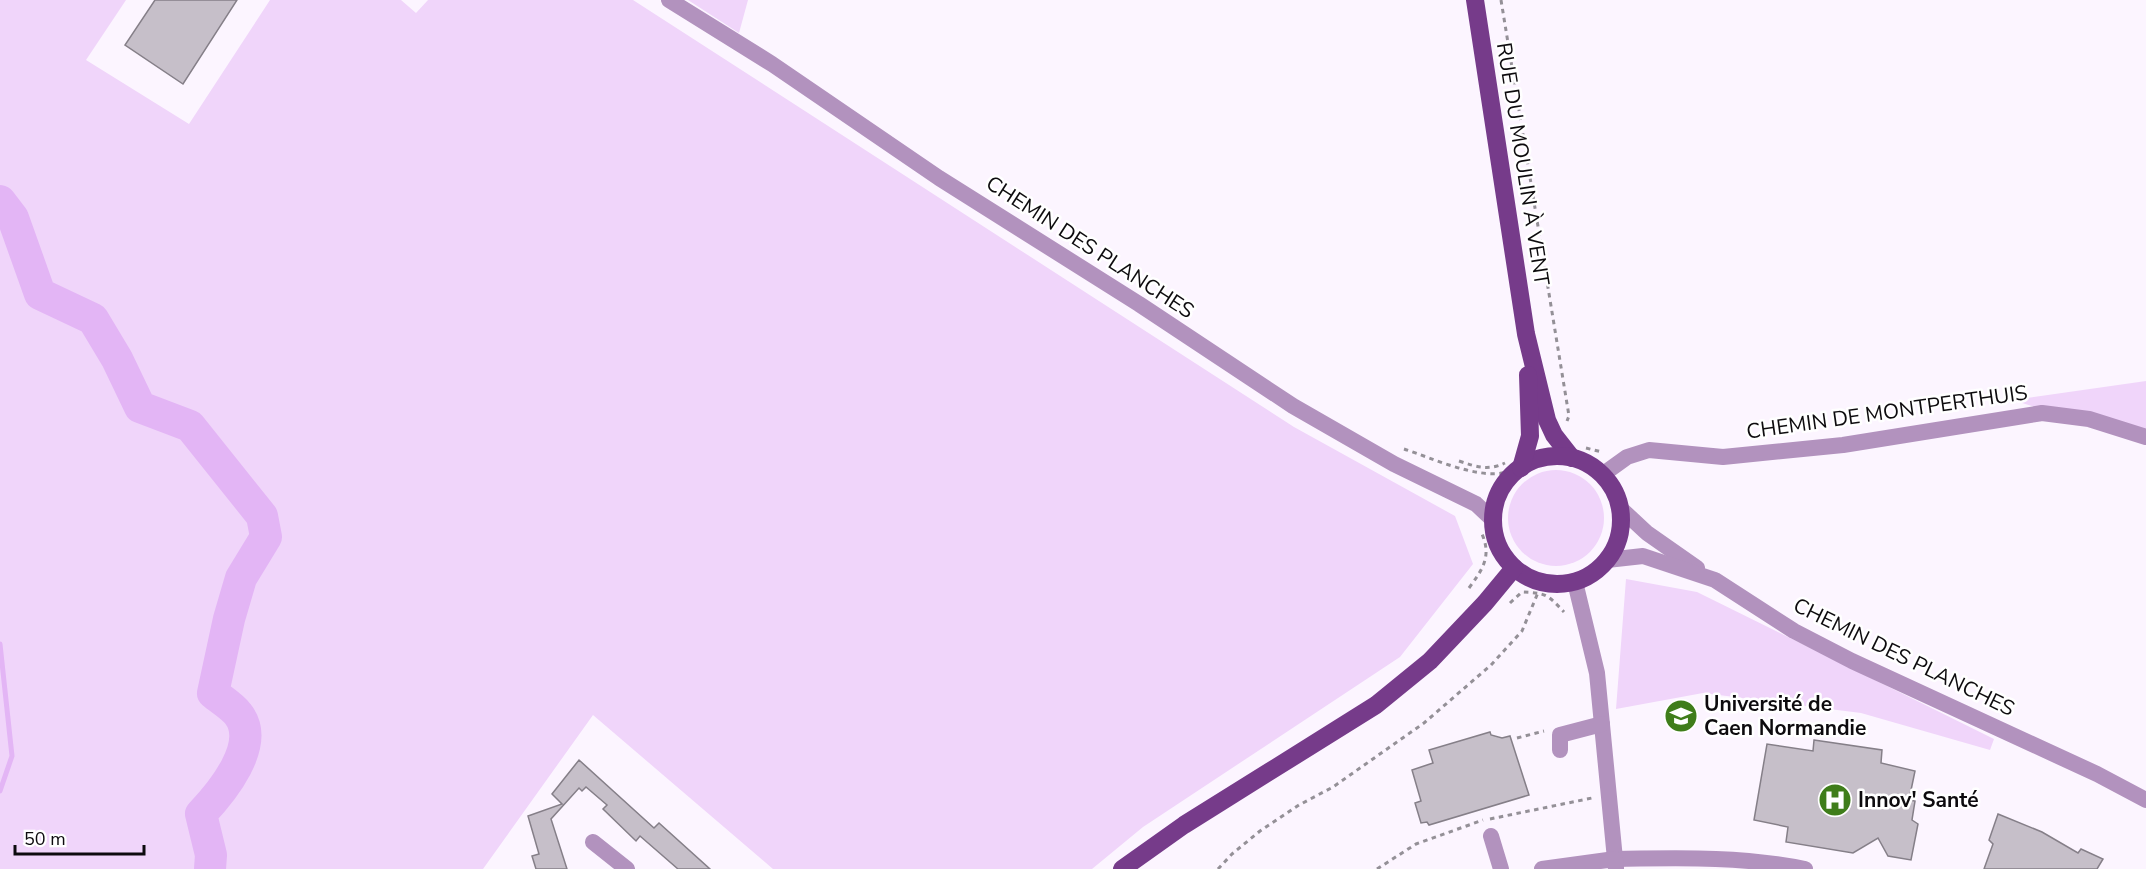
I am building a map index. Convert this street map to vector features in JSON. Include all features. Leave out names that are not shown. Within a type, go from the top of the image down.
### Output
[{"type":"main road","name":"RUE DU MOULIN À VENT","points":[[1475,0],[1526,334]]},
{"type":"main road","points":[[1526,334],[1546,420],[1554,435],[1602,475],[1613,490],[1620,508],[1621,527],[1616,544],[1607,560],[1587,577],[1575,582],[1540,588],[1514,568],[1502,554],[1486,525],[1530,436],[1526,334]]},
{"type":"main road","points":[[1517,463],[1562,457],[1575,452]]},
{"type":"main road","points":[[1122,869],[1184,825],[1376,705],[1430,661],[1485,603],[1514,568]]},
{"type":"street","name":"CHEMIN DES PLANCHES","points":[[669,0],[772,64],[939,178],[1139,304],[1293,406],[1394,464],[1476,504],[1486,525]]},
{"type":"street","name":"CHEMIN DE MONTPERTHUIS","points":[[1602,475],[1628,457],[1649,450],[1723,457],[1843,445],[2042,413],[2089,419],[2146,437]]},
{"type":"street","points":[[1620,508],[1647,533],[1715,580]]},
{"type":"street","name":"CHEMIN DES PLANCHES","points":[[1607,560],[1644,556],[1715,580],[1794,631],[1852,661],[2097,774],[2146,800]]},
{"type":"street","points":[[1575,582],[1597,673],[1615,864]]},
{"type":"street","points":[[1560,750],[1560,735],[1602,724]]},
{"type":"street","points":[[1491,836],[1501,869]]},
{"type":"street","points":[[593,842],[621,867]]},
{"type":"street","points":[[1542,869],[1702,857],[1805,869]]},
{"type":"path","points":[[1501,0],[1569,416],[1566,424]]},
{"type":"path","points":[[1575,452],[1600,453],[1609,450]]},
{"type":"path","points":[[1419,454],[1457,467],[1495,475],[1517,463]]},
{"type":"path","points":[[1459,461],[1480,468],[1494,468],[1517,463]]},
{"type":"path","points":[[1469,588],[1485,564],[1486,525]]},
{"type":"path","points":[[1506,607],[1522,592],[1540,588]]},
{"type":"path","points":[[1540,588],[1570,618]]},
{"type":"path","points":[[1218,869],[1260,831],[1299,805],[1333,787],[1424,723],[1491,665],[1522,631],[1540,588]]},
{"type":"shaded area","points":[[0,0],[126,0],[86,60],[189,124],[270,0],[401,0],[416,13],[428,0],[633,0],[1294,427],[1455,516],[1473,564],[1400,657],[1143,827],[1092,869],[773,869],[593,715],[483,869],[0,869]]},
{"type":"shaded area","points":[[688,0],[748,0],[739,33]]},
{"type":"shaded area","points":[[2146,381],[2146,443],[2013,400]]},
{"type":"shaded area","points":[[1556,470],[1574,474],[1590,484],[1600,500],[1604,518],[1600,536],[1590,552],[1574,562],[1556,566],[1538,562],[1522,552],[1512,536],[1508,518],[1512,500],[1522,484],[1538,474]]},
{"type":"shaded area","points":[[1626,579],[1697,592],[1994,739],[1990,750],[1861,713],[1703,693],[1616,709]]},
{"type":"building","points":[[155,0],[237,0],[183,84],[125,45]]},
{"type":"building","points":[[1490,732],[1491,735],[1502,738],[1510,736],[1529,795],[1429,825],[1427,822],[1421,823],[1415,803],[1421,801],[1412,770],[1433,763],[1429,750]]},
{"type":"building","name":"Innov' Santé","points":[[1814,740],[1882,750],[1881,763],[1915,771],[1909,800],[1915,801],[1912,820],[1918,824],[1911,860],[1888,856],[1878,838],[1853,853],[1786,842],[1788,827],[1754,820],[1767,744],[1813,751]]},
{"type":"building","points":[[579,760],[654,828],[659,823],[710,869],[678,869],[640,836],[636,841],[603,809],[607,805],[586,787],[582,791],[579,788],[551,819],[567,869],[536,869],[532,856],[539,854],[528,816],[562,804],[552,794]]},
{"type":"building","points":[[1998,814],[2042,832],[2078,853],[2081,849],[2103,859],[2097,869],[1984,869],[1993,844],[1989,840]]},
{"type":"waterway","points":[[0,201],[13,218],[40,294],[93,319],[117,359],[140,407],[190,426],[262,516],[266,537],[241,578],[229,619],[213,693],[238,714],[244,726],[245,739],[242,753],[228,781],[201,814],[211,855],[210,869]]},
{"type":"waterway","points":[[0,644],[12,756],[0,791]]},
{"type":"place","name":"Université de Caen Normandie","points":[[1681,716]]},
{"type":"place","name":"Innov' Santé","points":[[1835,800]]}]
